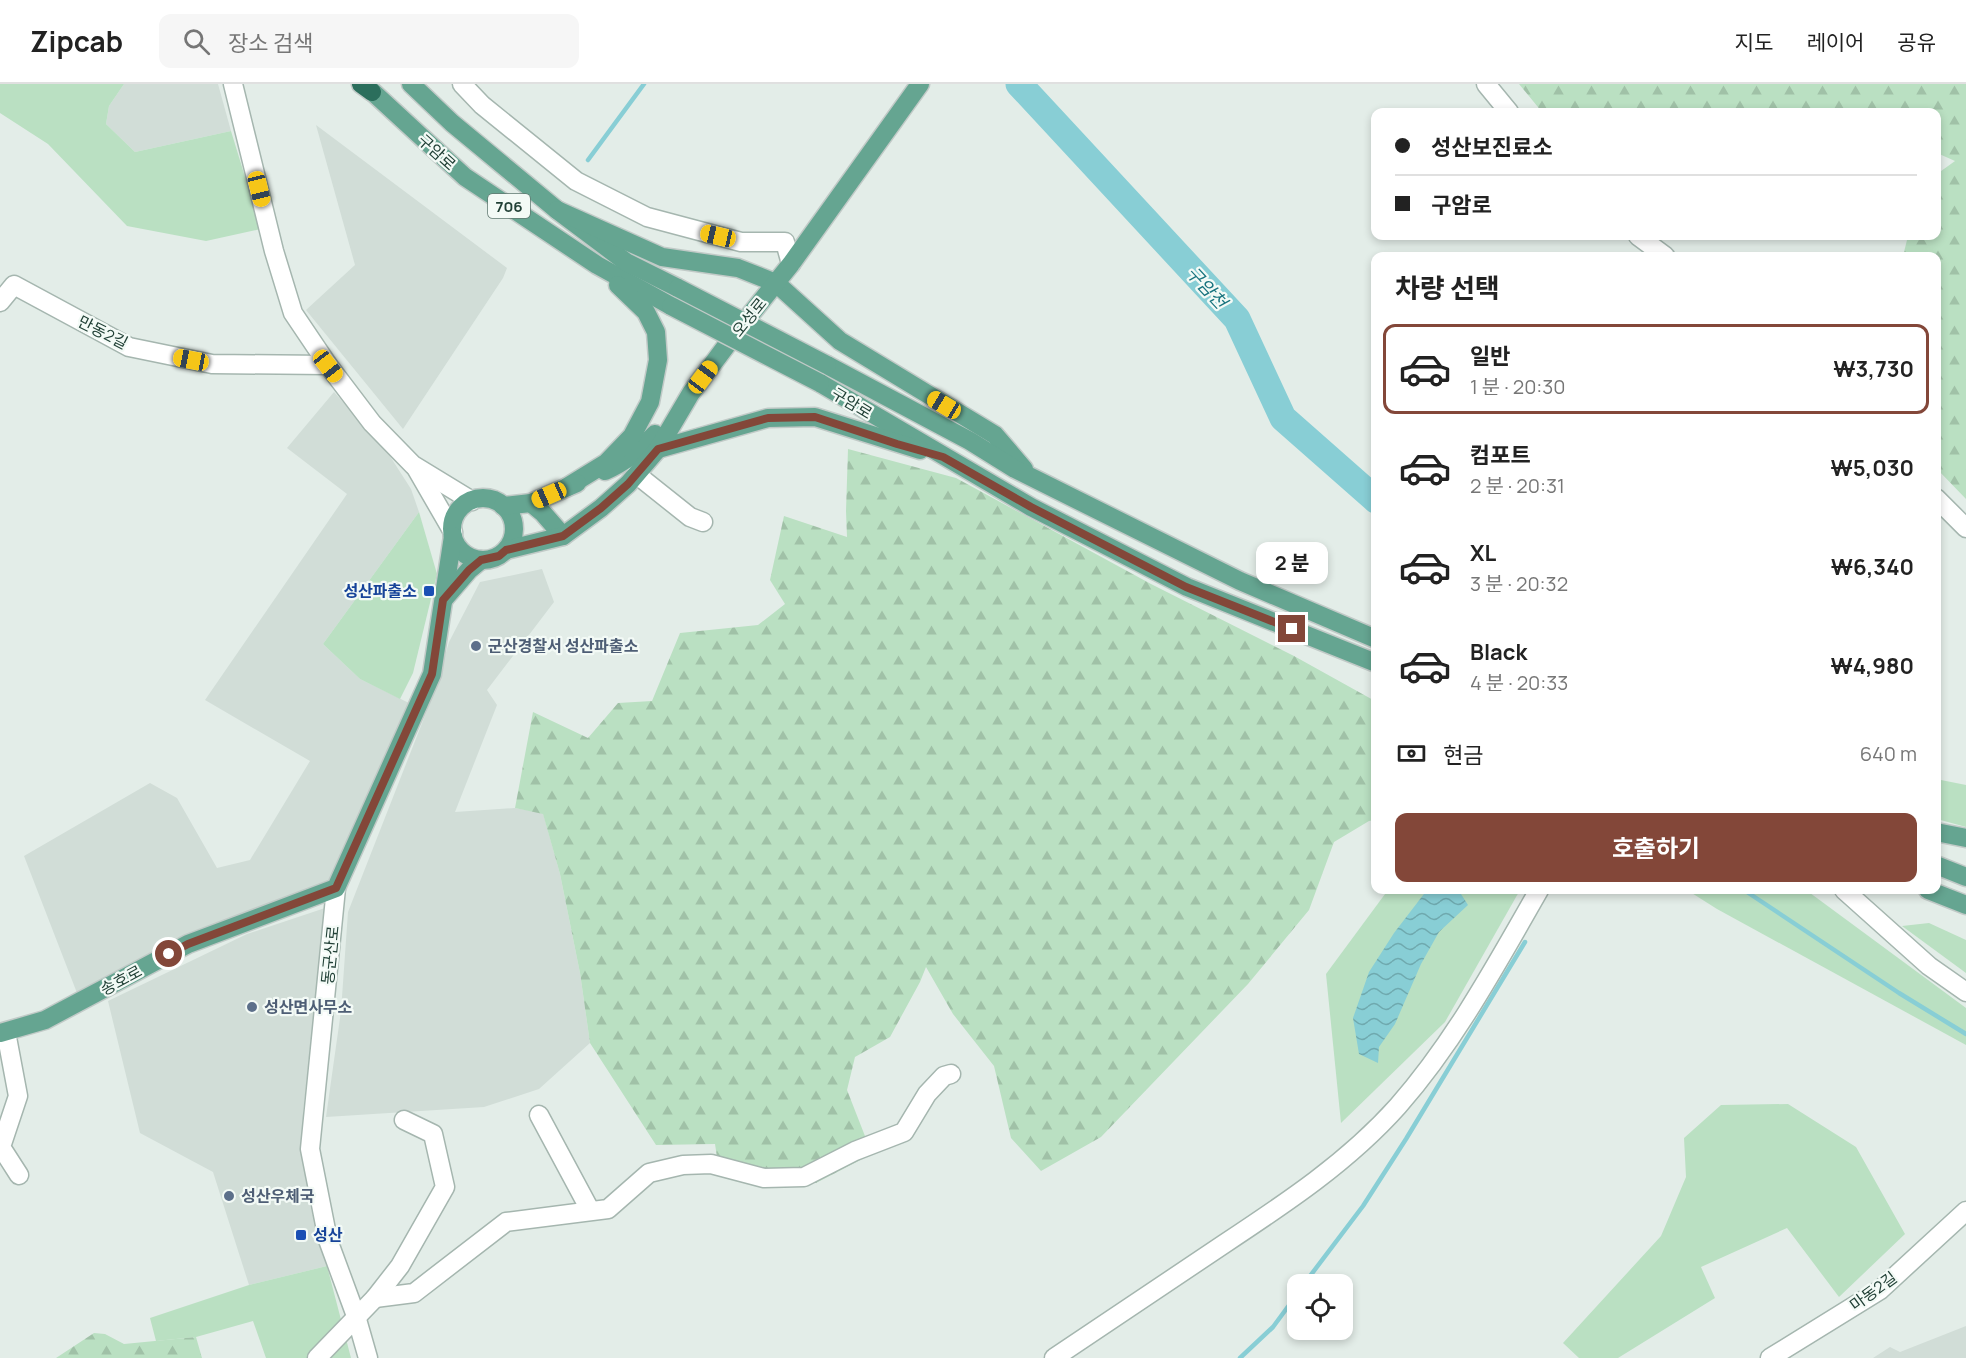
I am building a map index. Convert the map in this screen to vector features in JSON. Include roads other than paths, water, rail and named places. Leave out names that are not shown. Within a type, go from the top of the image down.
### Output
[{"type":"main road","name":"구암로","points":[[411,84],[452,123],[558,210],[626,262],[827,365],[970,441],[1031,477],[1240,581],[1371,637]]},
{"type":"main road","name":"오성로","points":[[563,536],[601,508],[658,449],[692,393],[738,330],[791,264],[920,84]]},
{"type":"main road","name":"구암로","points":[[366,87],[465,177],[597,265],[820,383],[1031,507],[1186,587],[1371,661]]},
{"type":"main road","points":[[558,210],[662,257],[738,268],[776,284],[840,341],[995,435],[1031,477]]},
{"type":"main road","points":[[567,487],[606,463],[632,436],[650,402],[656,376],[658,360],[656,332],[646,312],[597,265]]},
{"type":"main road","points":[[503,506],[531,503],[617,466],[640,451],[692,393]]},
{"type":"main road","points":[[658,449],[768,418],[815,417],[943,457]]},
{"type":"main road","points":[[443,600],[469,570],[481,560],[499,556],[512,542],[514,532],[510,513],[494,500],[483,498],[472,501],[461,508],[454,519],[453,534],[463,553],[481,560]]},
{"type":"main road","points":[[506,550],[563,536],[531,503]]},
{"type":"main road","name":"동군산로","points":[[336,888],[432,674],[453,534]]},
{"type":"main road","points":[[1941,833],[1966,838]]},
{"type":"main road","points":[[1941,867],[1966,878]]},
{"type":"main road","name":"송호로","points":[[3,1033],[45,1020],[188,944],[336,888]]},
{"type":"main road","points":[[1938,894],[1966,905]]},
{"type":"street","points":[[233,84],[274,251],[292,313],[328,366],[372,423],[413,465],[453,534]]},
{"type":"street","points":[[462,84],[482,105],[576,181],[647,217],[741,242],[785,242],[791,264]]},
{"type":"street","points":[[1486,84],[1506,108]]},
{"type":"street","points":[[1643,240],[1660,252]]},
{"type":"street","name":"만동2길","points":[[0,302],[14,285],[129,347],[212,364],[328,366]]},
{"type":"street","points":[[413,465],[472,501]]},
{"type":"street","points":[[636,474],[690,517],[703,522]]},
{"type":"street","points":[[1941,503],[1966,528]]},
{"type":"street","name":"동군산로","points":[[336,888],[310,1149],[328,1240],[356,1316],[368,1358]]},
{"type":"street","points":[[1054,1358],[1298,1195],[1354,1151],[1398,1106],[1440,1053],[1474,1004],[1537,894]]},
{"type":"street","points":[[1848,894],[1929,966],[1966,992]]},
{"type":"street","name":"송호로","points":[[3,1033],[18,1096],[1,1147],[19,1175]]},
{"type":"street","points":[[375,1298],[414,1293],[506,1222],[608,1209],[649,1173],[683,1164],[711,1164],[764,1178],[804,1177],[855,1151],[904,1132],[927,1094],[944,1076],[951,1074]]},
{"type":"street","points":[[538,1115],[590,1210]]},
{"type":"street","points":[[317,1358],[375,1298],[400,1266],[445,1187],[433,1134],[404,1120]]},
{"type":"street","name":"마동2길","points":[[1770,1358],[1880,1290],[1966,1211]]},
{"type":"water","points":[[1424,894],[1461,894],[1468,905],[1439,932],[1421,964],[1395,1024],[1379,1047],[1378,1063],[1359,1054],[1353,1018],[1369,972],[1394,933]]},
{"type":"waterway","points":[[588,160],[644,84]]},
{"type":"waterway","name":"구암천","points":[[1019,84],[1237,319],[1283,418],[1371,496]]},
{"type":"waterway","points":[[1750,894],[1899,993],[1966,1034]]},
{"type":"waterway","points":[[1312,1274],[1363,1206],[1525,942]]},
{"type":"waterway","points":[[1240,1358],[1273,1327],[1287,1308]]},
{"type":"place","name":"성산파출소","points":[[429,591]]},
{"type":"place","name":"군산경찰서 성산파출소","points":[[476,646]]},
{"type":"place","name":"성산면사무소","points":[[252,1007]]},
{"type":"place","name":"성산우체국","points":[[229,1196]]},
{"type":"place","name":"성산","points":[[301,1235]]}]
